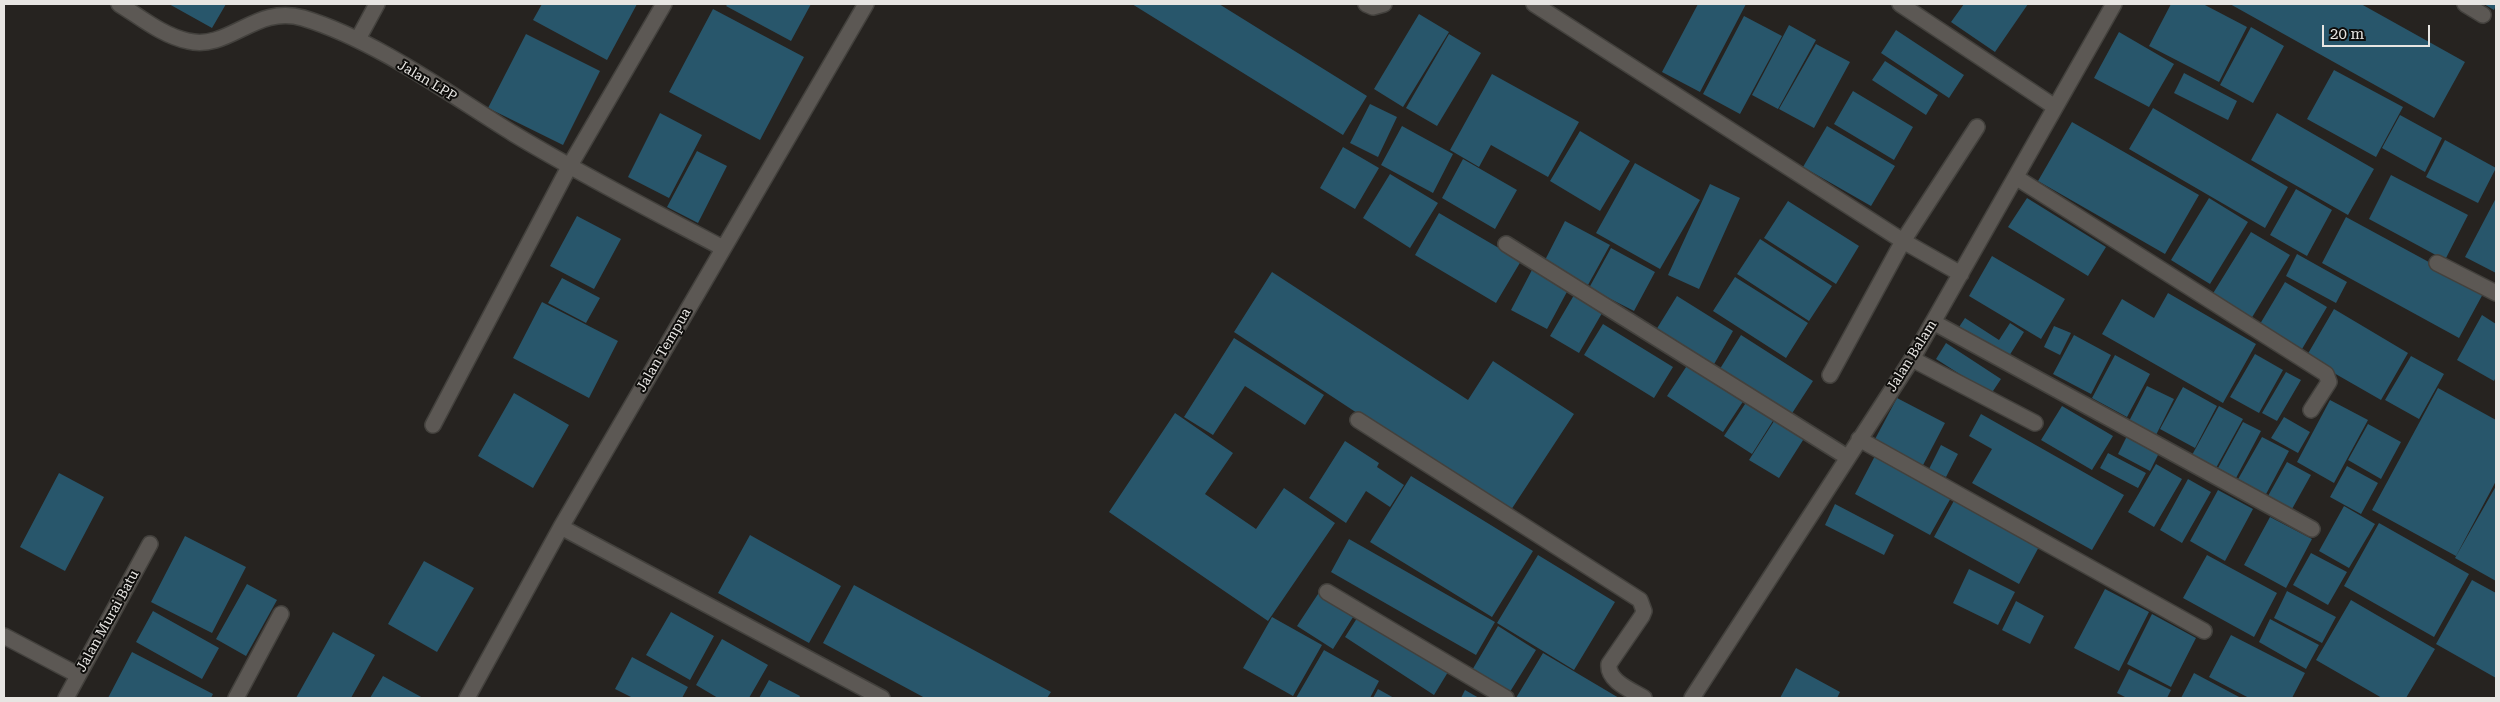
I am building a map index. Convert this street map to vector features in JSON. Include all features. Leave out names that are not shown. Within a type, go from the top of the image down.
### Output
[{"type":"street","name":"Jalan LPP","points":[[118,4],[164,32],[189,42],[215,41],[254,22],[280,14],[302,18],[358,39],[569,167],[723,248]]},
{"type":"street","points":[[358,39],[377,4]]},
{"type":"street","points":[[432,425],[569,167],[664,4]]},
{"type":"street","name":"Jalan Tempua","points":[[467,698],[561,528],[866,4]]},
{"type":"street","points":[[1366,4],[1373,7],[1384,4]]},
{"type":"street","points":[[1534,4],[1904,241],[1961,274]]},
{"type":"street","points":[[1900,4],[2055,107]]},
{"type":"street","name":"Jalan Balam","points":[[1692,698],[1912,359],[2017,178],[2114,4]]},
{"type":"street","points":[[2465,4],[2483,15]]},
{"type":"street","points":[[1830,375],[1904,241],[1977,127]]},
{"type":"street","points":[[2017,178],[2326,374],[2329,382],[2311,410]]},
{"type":"street","points":[[1506,244],[1847,457]]},
{"type":"street","points":[[2437,262],[2496,292]]},
{"type":"street","points":[[1934,322],[2312,529]]},
{"type":"street","points":[[1912,359],[2035,423]]},
{"type":"street","points":[[1358,420],[1640,600],[1644,611],[1609,664],[1608,669],[1615,680],[1644,698]]},
{"type":"street","points":[[1859,438],[2204,631]]},
{"type":"street","points":[[561,528],[882,698]]},
{"type":"street","name":"Jalan Murai Batu","points":[[66,698],[150,544]]},
{"type":"street","points":[[1327,592],[1506,698]]},
{"type":"street","points":[[236,698],[281,614]]},
{"type":"street","points":[[4,636],[78,675]]},
{"type":"building","points":[[169,4],[226,4],[212,28]]},
{"type":"building","points":[[542,4],[637,4],[607,60],[533,20]]},
{"type":"building","points":[[728,4],[811,4],[791,41],[726,6]]},
{"type":"building","points":[[1132,4],[1219,4],[1367,96],[1343,135]]},
{"type":"building","points":[[1698,4],[1746,4],[1700,92],[1662,72]]},
{"type":"building","points":[[1964,4],[2028,4],[1995,52],[1951,22]]},
{"type":"building","points":[[2171,4],[2203,4],[2247,27],[2219,82],[2149,46]]},
{"type":"building","points":[[2230,4],[2361,4],[2465,62],[2434,118]]},
{"type":"building","points":[[2484,4],[2496,4],[2496,5],[2494,10]]},
{"type":"building","points":[[713,9],[804,57],[760,140],[669,92]]},
{"type":"building","points":[[1419,14],[1449,32],[1403,107],[1374,89]]},
{"type":"building","points":[[1744,16],[1782,36],[1740,114],[1703,94]]},
{"type":"building","points":[[1789,25],[1816,40],[1778,109],[1752,95]]},
{"type":"building","points":[[2251,27],[2284,46],[2253,103],[2220,85]]},
{"type":"building","points":[[1896,30],[1964,75],[1949,98],[1881,53]]},
{"type":"building","points":[[2119,32],[2174,64],[2149,107],[2094,78]]},
{"type":"building","points":[[526,34],[600,71],[563,145],[488,108]]},
{"type":"building","points":[[1449,34],[1481,53],[1437,126],[1406,108]]},
{"type":"building","points":[[1816,44],[1850,62],[1814,128],[1779,109]]},
{"type":"building","points":[[1885,61],[1938,95],[1926,115],[1872,80]]},
{"type":"building","points":[[2334,70],[2403,107],[2376,157],[2307,119]]},
{"type":"building","points":[[2184,73],[2237,101],[2228,120],[2174,93]]},
{"type":"building","points":[[1492,74],[1579,122],[1548,177],[1491,145],[1479,167],[1450,150]]},
{"type":"building","points":[[1853,91],[1913,127],[1894,160],[1834,124]]},
{"type":"building","points":[[1370,104],[1397,117],[1378,157],[1350,143]]},
{"type":"building","points":[[2153,108],[2288,187],[2265,228],[2129,149]]},
{"type":"building","points":[[660,113],[702,135],[669,198],[628,177]]},
{"type":"building","points":[[2277,113],[2374,169],[2348,215],[2251,160]]},
{"type":"building","points":[[2400,115],[2442,138],[2425,172],[2382,148]]},
{"type":"building","points":[[2072,122],[2199,195],[2165,254],[2038,181]]},
{"type":"building","points":[[1402,126],[1453,154],[1433,193],[1381,165]]},
{"type":"building","points":[[1827,126],[1895,166],[1871,206],[1803,167]]},
{"type":"building","points":[[1580,131],[1630,161],[1600,211],[1550,181]]},
{"type":"building","points":[[2445,140],[2496,168],[2478,203],[2426,177]]},
{"type":"building","points":[[1343,147],[1379,168],[1355,209],[1320,188]]},
{"type":"building","points":[[697,151],[727,166],[698,223],[667,207]]},
{"type":"building","points":[[1463,159],[1517,190],[1495,229],[1442,198]]},
{"type":"building","points":[[1635,163],[1700,200],[1660,269],[1596,233]]},
{"type":"building","points":[[1390,174],[1438,203],[1410,248],[1363,218]]},
{"type":"building","points":[[2391,175],[2468,215],[2445,260],[2369,219]]},
{"type":"building","points":[[1710,184],[1740,198],[1699,289],[1668,275]]},
{"type":"building","points":[[2296,189],[2332,210],[2307,256],[2270,235]]},
{"type":"building","points":[[2027,198],[2106,247],[2088,276],[2008,227]]},
{"type":"building","points":[[2209,198],[2248,222],[2210,284],[2171,260]]},
{"type":"building","points":[[2496,198],[2496,273],[2465,257]]},
{"type":"building","points":[[1788,201],[1859,246],[1836,284],[1764,238]]},
{"type":"building","points":[[1439,213],[1521,261],[1496,303],[1415,255]]},
{"type":"building","points":[[577,216],[621,239],[594,289],[550,266]]},
{"type":"building","points":[[2346,217],[2484,292],[2459,338],[2322,263]]},
{"type":"building","points":[[1565,221],[1610,245],[1588,285],[1544,262]]},
{"type":"building","points":[[2251,232],[2290,255],[2251,319],[2212,295]]},
{"type":"building","points":[[1760,239],[1832,286],[1809,321],[1737,274]]},
{"type":"building","points":[[1611,248],[1655,272],[1634,311],[1589,288]]},
{"type":"building","points":[[2297,254],[2347,282],[2336,303],[2286,276]]},
{"type":"building","points":[[1992,256],[2065,299],[2041,339],[1969,296]]},
{"type":"building","points":[[1533,268],[1569,288],[1547,329],[1511,310]]},
{"type":"building","points":[[1272,272],[1468,400],[1493,361],[1574,414],[1509,513],[1234,332]]},
{"type":"building","points":[[1735,277],[1808,323],[1786,358],[1713,311]]},
{"type":"building","points":[[562,278],[600,298],[586,323],[548,303]]},
{"type":"building","points":[[2285,282],[2327,307],[2302,349],[2260,324]]},
{"type":"building","points":[[1577,290],[1605,308],[1579,353],[1550,336]]},
{"type":"building","points":[[2168,293],[2256,344],[2223,403],[2102,334],[2122,299],[2154,318]]},
{"type":"building","points":[[1677,296],[1733,331],[1713,366],[1656,330]]},
{"type":"building","points":[[542,302],[618,341],[589,398],[513,358]]},
{"type":"building","points":[[2334,309],[2408,353],[2381,400],[2306,357]]},
{"type":"building","points":[[2482,315],[2496,324],[2496,377],[2494,381],[2457,360]]},
{"type":"building","points":[[1965,318],[1999,340],[2010,323],[2024,332],[2006,361],[1957,330]]},
{"type":"building","points":[[1603,324],[1673,367],[1654,398],[1584,355]]},
{"type":"building","points":[[2054,326],[2071,333],[2060,355],[2044,347]]},
{"type":"building","points":[[1741,335],[1813,381],[1789,418],[1718,372]]},
{"type":"building","points":[[2074,335],[2111,355],[2091,394],[2053,374]]},
{"type":"building","points":[[1234,338],[1324,395],[1305,425],[1245,386],[1213,435],[1184,417]]},
{"type":"building","points":[[1946,343],[2001,379],[1991,394],[1936,359]]},
{"type":"building","points":[[2255,354],[2283,370],[2259,413],[2230,397]]},
{"type":"building","points":[[2115,355],[2150,374],[2127,417],[2092,398]]},
{"type":"building","points":[[2411,356],[2444,374],[2419,419],[2385,400]]},
{"type":"building","points":[[1690,361],[1746,397],[1723,432],[1667,396]]},
{"type":"building","points":[[2286,372],[2301,380],[2277,421],[2262,413]]},
{"type":"building","points":[[2147,386],[2174,399],[2154,439],[2127,425]]},
{"type":"building","points":[[2183,387],[2217,406],[2195,448],[2160,429]]},
{"type":"building","points":[[2438,388],[2496,420],[2496,481],[2456,556],[2372,510]]},
{"type":"building","points":[[514,393],[569,425],[533,488],[478,456]]},
{"type":"building","points":[[1749,398],[1776,416],[1752,454],[1724,436]]},
{"type":"building","points":[[1897,398],[1945,423],[1922,467],[1874,441]]},
{"type":"building","points":[[2330,400],[2368,420],[2334,483],[2297,462]]},
{"type":"building","points":[[2062,406],[2113,436],[2092,470],[2041,440]]},
{"type":"building","points":[[2219,406],[2243,419],[2216,468],[2192,455]]},
{"type":"building","points":[[1175,413],[1233,453],[1205,494],[1256,529],[1284,488],[1335,523],[1268,621],[1109,512]]},
{"type":"building","points":[[1981,414],[2124,495],[2092,550],[1972,483],[1992,449],[1969,436]]},
{"type":"building","points":[[2284,417],[2310,432],[2298,453],[2271,438]]},
{"type":"building","points":[[1776,418],[1805,437],[1779,478],[1749,460]]},
{"type":"building","points":[[2243,422],[2261,431],[2236,478],[2218,468]]},
{"type":"building","points":[[2368,424],[2401,442],[2381,479],[2348,460]]},
{"type":"building","points":[[2128,434],[2160,451],[2150,471],[2118,454]]},
{"type":"building","points":[[2262,437],[2289,451],[2265,496],[2237,481]]},
{"type":"building","points":[[1345,441],[1379,463],[1377,467],[1404,485],[1390,507],[1366,491],[1346,523],[1309,498]]},
{"type":"building","points":[[1941,445],[1958,454],[1946,477],[1929,469]]},
{"type":"building","points":[[2108,453],[2146,473],[2138,488],[2100,468]]},
{"type":"building","points":[[1876,454],[1952,496],[1930,535],[1855,494]]},
{"type":"building","points":[[2287,462],[2311,475],[2292,509],[2268,496]]},
{"type":"building","points":[[2156,464],[2182,479],[2154,527],[2128,512]]},
{"type":"building","points":[[2347,466],[2378,483],[2361,514],[2330,497]]},
{"type":"building","points":[[59,473],[104,497],[65,571],[20,547]]},
{"type":"building","points":[[1411,476],[1533,551],[1492,617],[1370,542]]},
{"type":"building","points":[[2188,479],[2211,492],[2182,543],[2160,530]]},
{"type":"building","points":[[2496,486],[2496,581],[2455,558]]},
{"type":"building","points":[[2218,490],[2253,509],[2225,561],[2190,541]]},
{"type":"building","points":[[1956,497],[2041,543],[2019,584],[1934,537]]},
{"type":"building","points":[[1835,504],[1894,535],[1884,555],[1825,525]]},
{"type":"building","points":[[2344,506],[2375,524],[2349,568],[2319,551]]},
{"type":"building","points":[[2270,517],[2312,539],[2286,588],[2244,565]]},
{"type":"building","points":[[2379,523],[2469,574],[2434,637],[2344,586]]},
{"type":"building","points":[[750,535],[841,586],[809,643],[718,593]]},
{"type":"building","points":[[185,536],[246,567],[212,633],[151,602]]},
{"type":"building","points":[[1349,539],[1495,622],[1476,655],[1331,572]]},
{"type":"building","points":[[2311,553],[2347,572],[2328,605],[2293,585]]},
{"type":"building","points":[[1538,555],[1615,602],[1574,670],[1497,623]]},
{"type":"building","points":[[2207,555],[2277,593],[2254,637],[2183,598]]},
{"type":"building","points":[[424,561],[474,588],[437,652],[388,624]]},
{"type":"building","points":[[1969,569],[2015,592],[1998,625],[1953,603]]},
{"type":"building","points":[[2472,580],[2496,593],[2496,678],[2436,644]]},
{"type":"building","points":[[247,584],[277,600],[246,656],[216,639]]},
{"type":"building","points":[[854,585],[1051,692],[1047,698],[925,698],[823,643]]},
{"type":"building","points":[[2105,589],[2149,612],[2119,671],[2074,648]]},
{"type":"building","points":[[1320,591],[1355,614],[1333,649],[1297,626]]},
{"type":"building","points":[[2287,591],[2336,617],[2322,643],[2274,618]]},
{"type":"building","points":[[2351,600],[2435,649],[2406,698],[2382,698],[2316,660]]},
{"type":"building","points":[[2016,601],[2044,616],[2030,644],[2002,630]]},
{"type":"building","points":[[153,611],[219,648],[202,679],[136,642]]},
{"type":"building","points":[[671,612],[714,636],[690,680],[646,655]]},
{"type":"building","points":[[2152,614],[2196,638],[2171,687],[2127,664]]},
{"type":"building","points":[[1359,615],[1448,672],[1434,695],[1345,637]]},
{"type":"building","points":[[1272,617],[1322,645],[1293,696],[1243,668]]},
{"type":"building","points":[[2270,619],[2319,645],[2306,669],[2259,642]]},
{"type":"building","points":[[1498,626],[1536,650],[1508,695],[1471,672]]},
{"type":"building","points":[[333,632],[375,655],[351,698],[296,698]]},
{"type":"building","points":[[2231,635],[2305,673],[2292,698],[2249,698],[2209,677]]},
{"type":"building","points":[[722,639],[768,665],[749,698],[718,698],[696,685]]},
{"type":"building","points":[[1324,650],[1379,681],[1370,698],[1296,698]]},
{"type":"building","points":[[132,652],[213,694],[211,698],[108,698]]},
{"type":"building","points":[[1543,653],[1619,698],[1516,698]]},
{"type":"building","points":[[632,657],[688,687],[682,698],[633,698],[615,689]]},
{"type":"building","points":[[1796,668],[1840,692],[1837,698],[1780,698]]},
{"type":"building","points":[[2129,669],[2171,690],[2167,698],[2127,698],[2117,693]]},
{"type":"building","points":[[2194,673],[2241,698],[2181,698]]},
{"type":"building","points":[[383,676],[423,698],[370,698]]},
{"type":"building","points":[[769,680],[800,696],[799,698],[759,698]]},
{"type":"building","points":[[1378,689],[1394,698],[1373,698]]},
{"type":"building","points":[[1465,690],[1479,698],[1461,698]]}]
